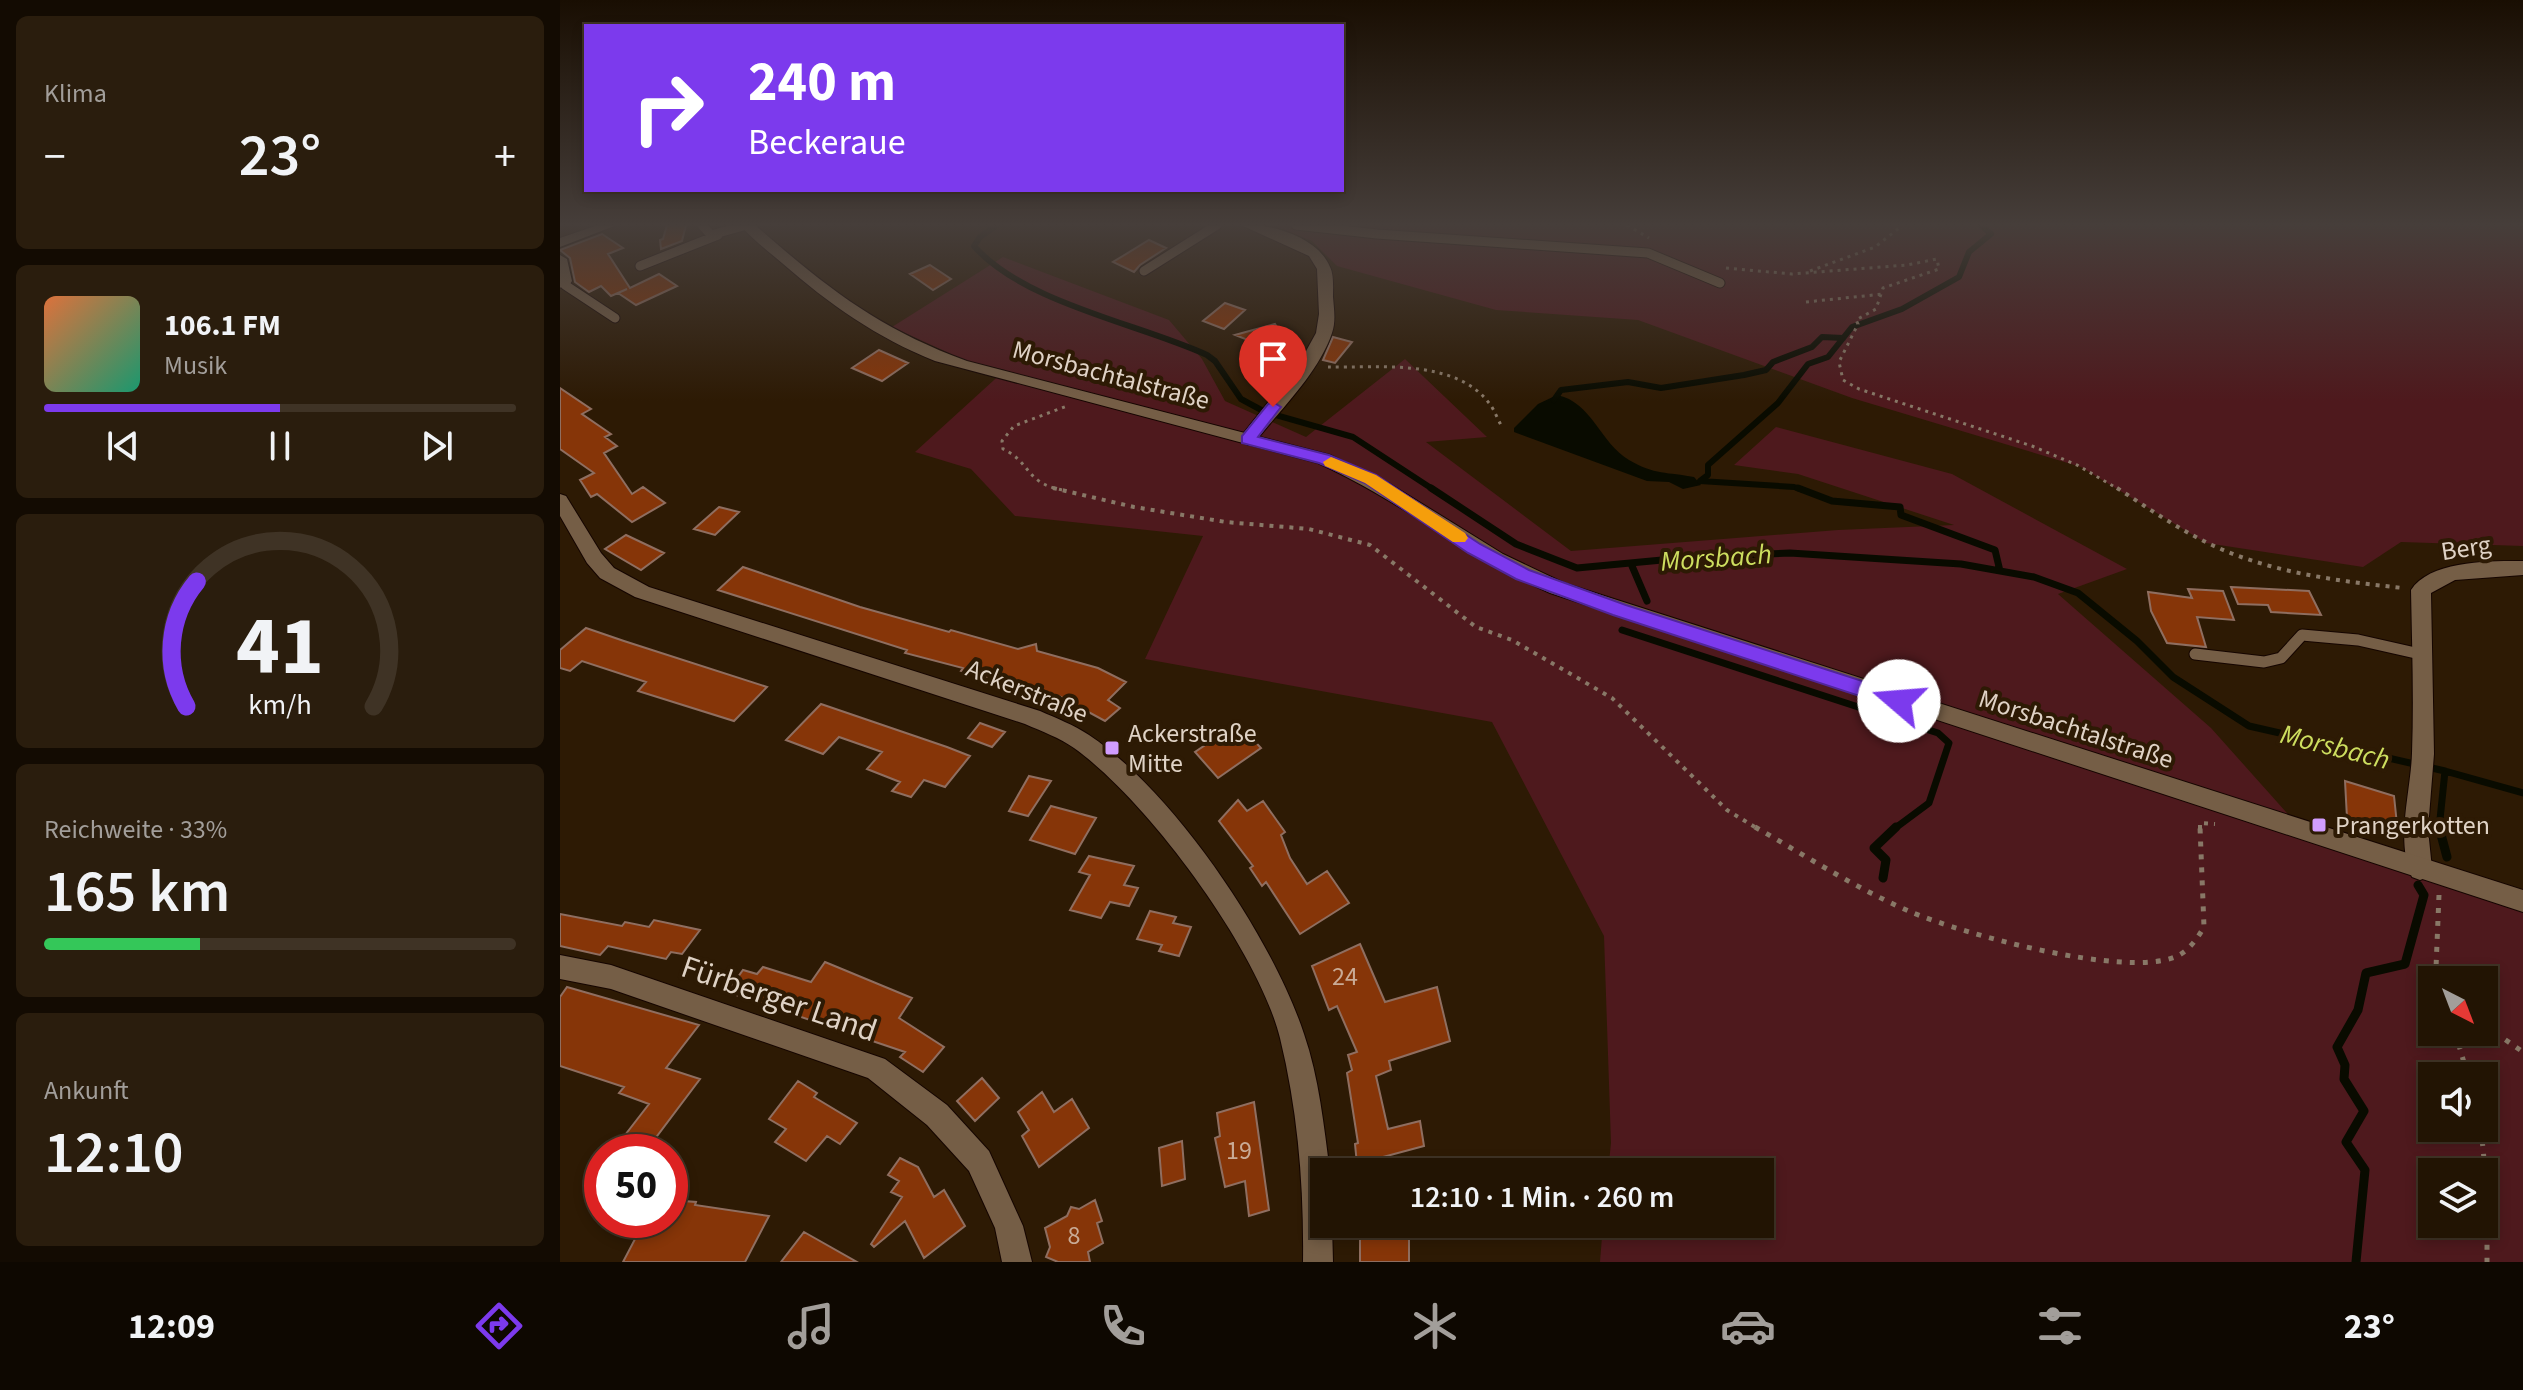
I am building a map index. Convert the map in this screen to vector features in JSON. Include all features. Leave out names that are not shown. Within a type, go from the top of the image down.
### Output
[{"type":"street","name":"Morsbachtalstraße","points":[[820,284],[852,310],[900,340],[961,365],[1080,396],[1254,431],[1361,474],[1497,562],[1568,593],[2523,901]]},
{"type":"street","points":[[1254,431],[1307,364],[1324,333],[1327,314],[1325,284]]},
{"type":"street","name":"Ackerstraße","points":[[560,500],[594,558],[607,573],[642,592],[1032,717],[1080,740],[1124,776],[1196,859],[1241,927],[1261,962],[1292,1035],[1308,1113],[1318,1187],[1318,1262]]},
{"type":"street","name":"Berg","points":[[2421,590],[2431,580],[2459,573],[2523,568]]},
{"type":"street","points":[[2421,590],[2422,764],[2417,829],[2429,872]]},
{"type":"street","name":"Fürberger Land","points":[[560,967],[611,977],[876,1068],[937,1115],[979,1161],[1009,1226],[1017,1262]]},
{"type":"lane","points":[[564,284],[615,318]]},
{"type":"lane","points":[[2195,654],[2264,662],[2281,658],[2302,635],[2358,640],[2420,654]]},
{"type":"path","points":[[1895,284],[1883,288],[1882,304],[1875,313],[1856,320],[1858,324],[1839,362],[1843,380],[1859,389],[2054,454],[2095,473],[2202,540],[2241,556],[2320,579],[2421,590]]},
{"type":"path","points":[[1806,302],[1883,294]]},
{"type":"path","points":[[1307,364],[1330,368],[1388,368],[1450,376],[1483,396],[1497,411],[1501,425]]},
{"type":"path","points":[[1080,396],[1056,412],[1014,426],[1002,441],[1003,449],[1026,464],[1034,481],[1043,486],[1134,507],[1226,522],[1309,529],[1370,545],[1476,627],[1512,640],[1612,698],[1727,810],[1744,822],[1864,890],[1917,915],[2051,952],[2148,964],[2173,959],[2197,941],[2204,927],[2200,823],[2228,825]]},
{"type":"path","points":[[2429,872],[2436,966]]},
{"type":"path","points":[[2498,1035],[2523,1052]]},
{"type":"path","points":[[2482,1142],[2487,1190],[2487,1262]]},
{"type":"shaded area","points":[[960,284],[1074,284],[1169,320],[1202,359],[1225,401],[1306,437],[1405,359],[1487,437],[1426,442],[1571,551],[1838,530],[1954,525],[1798,474],[1734,465],[1776,427],[1952,474],[2127,569],[2058,594],[2211,728],[2311,840],[2523,904],[2523,1262],[1600,1262],[1602,1238],[1774,1238],[1774,1158],[1609,1158],[1604,936],[1492,722],[1145,659],[1203,536],[1015,516],[971,469],[915,452],[1005,370],[964,360],[892,327]]},
{"type":"shaded area","points":[[1402,284],[2523,284],[2523,546],[2401,542],[2363,567],[2206,543],[2081,467],[1852,398],[1638,320],[1496,310]]},
{"type":"shaded area","points":[[1557,395],[1569,399],[1588,414],[1610,444],[1629,460],[1654,471],[1694,477],[1701,485],[1683,489],[1669,482],[1647,481],[1514,432],[1514,428],[1538,404]]},
{"type":"building","points":[[578,284],[627,284],[630,288],[639,284],[677,286],[636,305],[618,293],[627,289],[611,296],[601,286],[589,292]]},
{"type":"building","points":[[924,284],[943,284],[933,290]]},
{"type":"building","points":[[1225,303],[1245,310],[1224,329],[1203,321]]},
{"type":"building","points":[[1275,324],[1285,339],[1263,346],[1235,335]]},
{"type":"building","points":[[1333,337],[1352,342],[1335,363],[1323,360]]},
{"type":"building","points":[[879,350],[908,363],[882,381],[852,368]]},
{"type":"building","points":[[560,388],[591,409],[582,414],[611,434],[605,437],[617,446],[604,453],[632,494],[643,487],[665,503],[632,522],[597,494],[591,497],[580,480],[594,473],[560,449]]},
{"type":"building","points":[[719,507],[739,512],[715,535],[694,529]]},
{"type":"building","points":[[626,535],[664,553],[641,570],[605,549]]},
{"type":"building","points":[[743,567],[860,607],[949,632],[951,630],[1018,649],[1036,644],[1037,651],[1098,668],[1126,682],[1108,700],[1120,708],[1105,721],[1059,696],[1053,702],[1015,685],[961,671],[963,668],[905,653],[907,650],[718,590]]},
{"type":"building","points":[[2231,587],[2309,591],[2321,615],[2271,612],[2268,605],[2238,604]]},
{"type":"building","points":[[2188,589],[2223,591],[2234,620],[2197,617],[2206,647],[2167,643],[2151,611],[2148,592],[2192,598]]},
{"type":"building","points":[[586,628],[767,687],[734,721],[638,691],[646,682],[582,661],[570,671],[560,668],[560,650]]},
{"type":"building","points":[[821,704],[970,756],[945,787],[924,780],[911,797],[892,791],[900,782],[867,769],[882,752],[839,737],[823,754],[786,740]]},
{"type":"building","points":[[980,723],[1005,732],[992,747],[968,738]]},
{"type":"building","points":[[1238,723],[1261,748],[1218,778],[1195,752]]},
{"type":"building","points":[[1029,776],[1051,781],[1028,816],[1009,811]]},
{"type":"building","points":[[2345,781],[2394,796],[2398,834],[2347,818]]},
{"type":"building","points":[[1238,800],[1247,811],[1263,801],[1285,832],[1281,835],[1290,858],[1307,884],[1327,871],[1349,903],[1300,934],[1266,882],[1262,886],[1250,868],[1253,866],[1219,821]]},
{"type":"building","points":[[1051,806],[1096,818],[1075,854],[1030,840]]},
{"type":"building","points":[[1089,856],[1134,866],[1124,885],[1138,888],[1129,906],[1110,902],[1101,918],[1070,910],[1090,875],[1079,872]]},
{"type":"building","points":[[1150,911],[1176,917],[1173,923],[1191,927],[1179,956],[1159,951],[1162,945],[1137,939]]},
{"type":"building","points":[[560,914],[622,926],[625,922],[649,927],[654,920],[700,930],[682,954],[671,952],[666,959],[608,946],[600,955],[560,946]]},
{"type":"building","points":[[1360,944],[1385,1002],[1437,987],[1450,1041],[1389,1061],[1391,1070],[1376,1076],[1388,1129],[1420,1121],[1424,1146],[1379,1158],[1356,1158],[1355,1144],[1358,1143],[1347,1073],[1352,1070],[1348,1055],[1357,1052],[1337,1006],[1329,1010],[1312,966]]},
{"type":"building","points":[[825,962],[912,998],[899,1018],[944,1047],[923,1072],[900,1057],[905,1052],[727,992],[743,970],[757,974],[763,967],[811,982]]},
{"type":"building","points":[[567,987],[699,1025],[666,1068],[700,1079],[659,1134],[626,1134],[649,1104],[619,1093],[624,1087],[560,1066],[560,997]]},
{"type":"building","points":[[982,1078],[999,1098],[975,1121],[957,1101]]},
{"type":"building","points":[[798,1081],[817,1093],[814,1097],[857,1123],[840,1144],[827,1136],[806,1161],[775,1142],[786,1129],[769,1119]]},
{"type":"building","points":[[1042,1092],[1054,1112],[1072,1099],[1089,1128],[1039,1167],[1022,1136],[1029,1130],[1018,1112]]},
{"type":"building","points":[[1254,1102],[1269,1210],[1249,1216],[1245,1181],[1225,1187],[1215,1138],[1220,1136],[1217,1113]]},
{"type":"building","points":[[1182,1141],[1185,1179],[1162,1186],[1159,1148]]},
{"type":"building","points":[[900,1158],[918,1167],[934,1197],[944,1190],[965,1226],[924,1258],[905,1221],[874,1247],[871,1244],[902,1197],[891,1192],[899,1181],[888,1175]]},
{"type":"building","points":[[1095,1200],[1102,1221],[1097,1223],[1103,1243],[1088,1252],[1090,1262],[1058,1262],[1046,1257],[1050,1247],[1045,1228],[1067,1216],[1071,1207],[1079,1209]]},
{"type":"building","points":[[688,1201],[769,1216],[745,1262],[623,1262],[636,1238],[688,1238]]},
{"type":"building","points":[[804,1232],[857,1262],[781,1262]]},
{"type":"building","points":[[1360,1238],[1409,1238],[1409,1262],[1360,1262]]},
{"type":"waterway","name":"Morsbach","points":[[1024,284],[1084,310],[1207,355],[1215,361],[1241,399],[1265,412],[1353,437],[1434,490]]},
{"type":"waterway","points":[[1803,490],[1700,481],[1708,475],[1708,465],[1778,403],[1808,364],[1828,357],[1852,327],[1902,309],[1947,284]]},
{"type":"waterway","points":[[1554,400],[1561,390],[1628,382],[1661,388],[1744,375],[1766,370],[1773,362],[1812,347],[1822,337],[1843,338]]},
{"type":"waterway","name":"Morsbach","points":[[1431,488],[1516,544],[1577,568],[1694,557],[1790,553],[1961,564],[2000,571]]},
{"type":"waterway","points":[[1798,488],[1832,501],[1900,507],[1901,515],[1995,550],[2000,571]]},
{"type":"waterway","points":[[1632,566],[1647,601]]},
{"type":"waterway","name":"Morsbach","points":[[2000,571],[2034,577],[2078,593],[2137,641],[2173,677],[2249,726],[2445,771]]},
{"type":"waterway","points":[[1622,630],[1938,733],[1949,743],[1929,803],[1894,829]]},
{"type":"waterway","points":[[2439,828],[2445,771]]},
{"type":"waterway","name":"Morsbach","points":[[2445,771],[2523,793]]},
{"type":"waterway","points":[[1883,878],[1886,860],[1874,848],[1896,827]]},
{"type":"waterway","points":[[2439,828],[2447,857]]},
{"type":"waterway","points":[[2356,1262],[2365,1170],[2346,1142],[2364,1111],[2344,1079],[2345,1065],[2337,1047],[2358,1010],[2366,973],[2405,964],[2424,895],[2418,885]]},
{"type":"slow traffic","points":[[1331,462],[1370,479],[1404,499],[1459,538]]},
{"type":"place","name":"Ackerstraße Mitte","points":[[1112,748]]},
{"type":"place","name":"Prangerkotten","points":[[2319,825]]},
{"type":"route","points":[[1273,407],[1248,439],[1324,459],[1352,470],[1404,499],[1474,548],[1522,575],[1899,701]]}]
